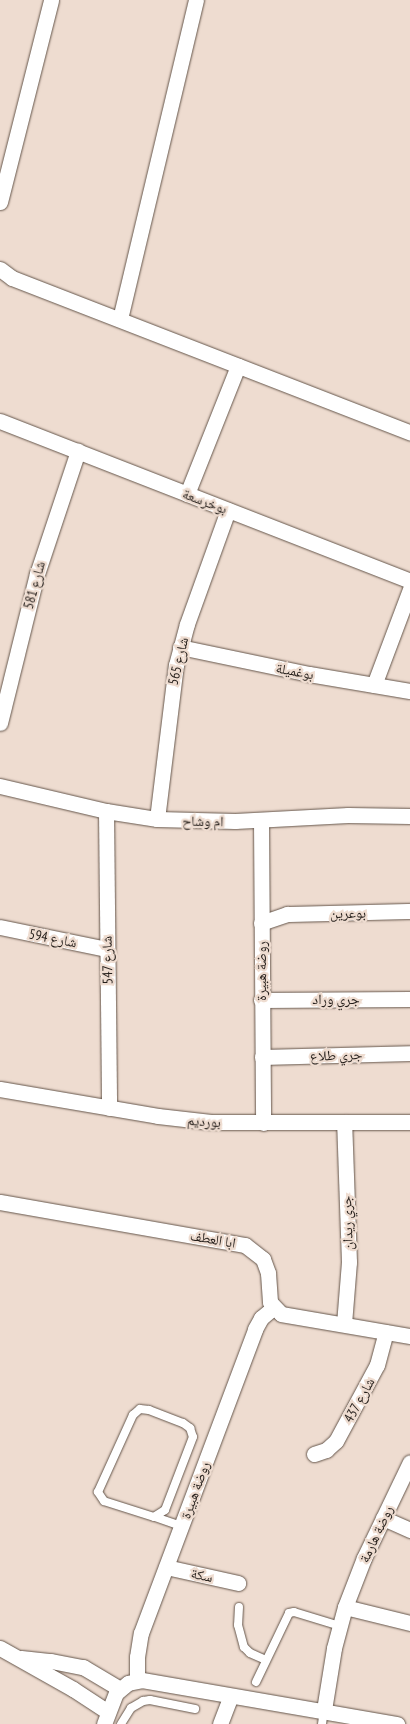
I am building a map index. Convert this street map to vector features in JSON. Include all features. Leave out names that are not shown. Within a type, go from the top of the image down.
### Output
[{"type":"street","points":[[0,202],[51,0]]},
{"type":"street","points":[[120,320],[196,0]]},
{"type":"street","points":[[0,269],[12,278],[410,432]]},
{"type":"street","points":[[187,494],[238,366]]},
{"type":"street","name":"بوخرسعة","points":[[0,421],[410,581]]},
{"type":"street","name":"شارع 581","points":[[0,722],[42,557],[78,451]]},
{"type":"street","name":"شارع 565","points":[[156,819],[173,682],[180,647],[228,510]]},
{"type":"street","points":[[374,685],[410,589]]},
{"type":"street","name":"بوغميلة","points":[[180,647],[410,691]]},
{"type":"street","name":"ام وشاح","points":[[0,786],[106,811],[156,819],[261,820],[348,815],[410,816]]},
{"type":"street","name":"شارع 547","points":[[106,811],[109,1108]]},
{"type":"street","name":"روضة هبيرة","points":[[261,820],[263,1123]]},
{"type":"street","name":"بوعرين","points":[[261,906],[287,914]]},
{"type":"street","name":"بوعرين","points":[[261,923],[287,914],[410,911]]},
{"type":"street","name":"شارع 594","points":[[0,927],[106,949]]},
{"type":"street","name":"جري وراد","points":[[261,1000],[410,999]]},
{"type":"street","name":"جري طلاع","points":[[262,1057],[410,1053]]},
{"type":"street","name":"بورديم","points":[[0,1089],[184,1120],[263,1123],[410,1122]]},
{"type":"street","name":"جري ريدان","points":[[344,1122],[349,1262],[344,1324]]},
{"type":"street","name":"ابا العطف","points":[[0,1202],[245,1245],[258,1253],[266,1266],[269,1296],[273,1308]]},
{"type":"street","points":[[273,1308],[286,1316],[410,1336]]},
{"type":"street","name":"روضة هبيرة","points":[[137,1680],[138,1645],[166,1567],[254,1329],[260,1318],[273,1308]]},
{"type":"street","name":"شارع 437","points":[[314,1454],[326,1450],[336,1441],[377,1365],[386,1332]]},
{"type":"street","name":"روضة هارمة","points":[[323,1717],[328,1675],[345,1607],[383,1518],[410,1462]]},
{"type":"street","points":[[383,1518],[410,1530]]},
{"type":"street","name":"سكة","points":[[166,1567],[238,1583]]},
{"type":"street","points":[[345,1607],[410,1623]]},
{"type":"street","points":[[0,1648],[73,1689],[106,1718],[120,1689],[137,1680],[230,1696],[323,1717],[397,1724]]},
{"type":"street","points":[[19,1658],[51,1660],[83,1667],[120,1689]]},
{"type":"street","points":[[220,1724],[230,1696]]},
{"type":"lane","points":[[154,1517],[165,1510],[193,1437],[190,1428],[183,1423],[140,1410],[133,1415],[98,1492],[104,1500],[154,1517],[181,1526]]},
{"type":"lane","points":[[239,1607],[238,1625],[242,1642],[250,1653],[266,1660]]},
{"type":"lane","points":[[256,1682],[286,1617],[291,1612],[340,1626]]},
{"type":"lane","points":[[121,1724],[131,1708],[143,1701],[150,1700],[194,1710]]}]
